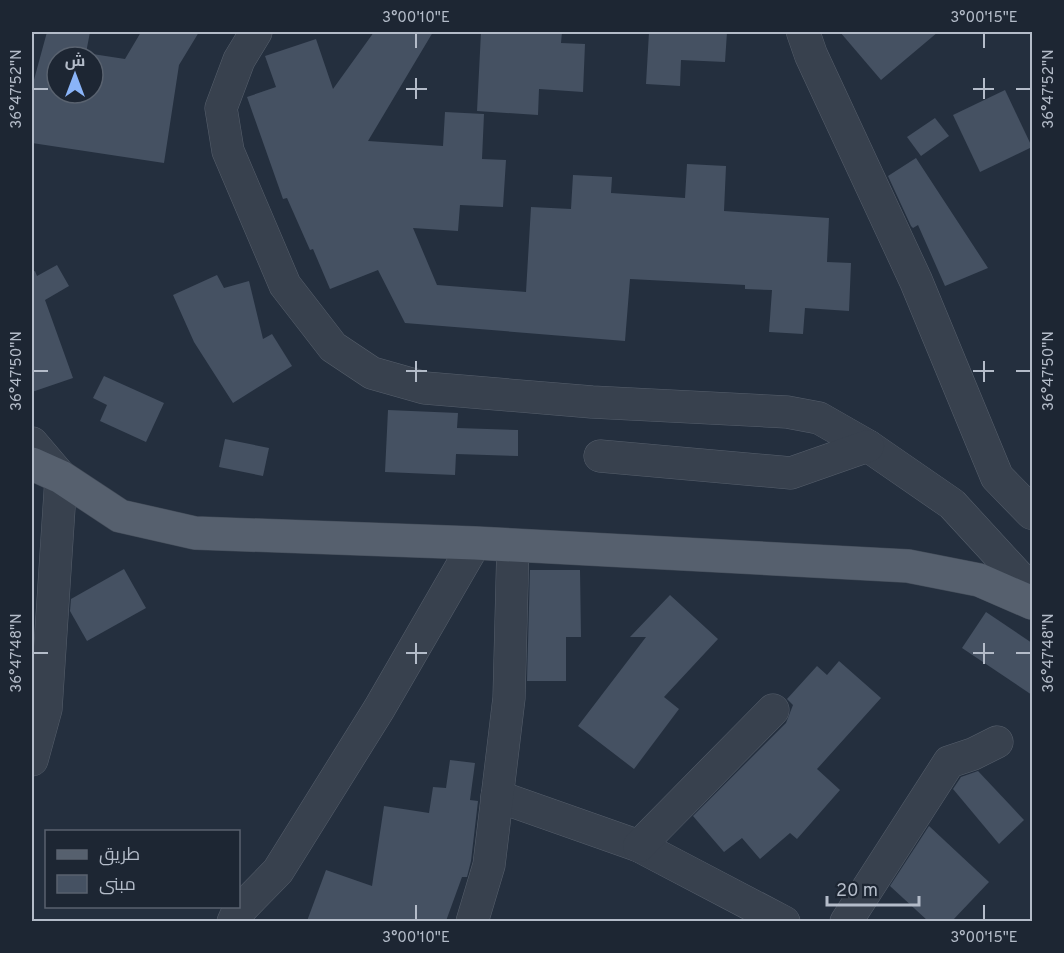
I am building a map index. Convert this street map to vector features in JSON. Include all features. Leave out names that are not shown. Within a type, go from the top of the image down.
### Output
[{"type":"main road","points":[[32,464],[61,477],[120,516],[195,533],[475,543],[908,566],[979,580],[1032,603]]},
{"type":"street","points":[[256,32],[239,60],[221,108],[228,151],[285,285],[333,347],[372,373],[425,388],[592,402],[787,412],[819,418],[868,446],[952,504],[1032,591]]},
{"type":"street","points":[[803,32],[811,55],[916,281],[997,477],[1032,513]]},
{"type":"street","points":[[32,443],[61,477],[46,709],[32,760]]},
{"type":"street","points":[[600,456],[791,473],[868,446]]},
{"type":"street","points":[[233,921],[237,913],[278,871],[379,709],[475,543]]},
{"type":"street","points":[[472,921],[489,865],[509,698],[513,545]]},
{"type":"street","points":[[639,846],[773,710]]},
{"type":"street","points":[[846,921],[949,762],[973,754],[997,742]]},
{"type":"street","points":[[497,796],[639,846],[784,921]]},
{"type":"building","points":[[47,32],[90,32],[88,45],[45,45],[45,105],[105,105],[105,56],[125,59],[141,32],[199,32],[179,65],[164,163],[32,143],[32,87]]},
{"type":"building","points":[[374,32],[433,32],[368,141],[443,146],[445,112],[484,114],[482,159],[506,160],[503,207],[460,205],[458,231],[413,228],[437,285],[526,292],[531,207],[571,209],[573,175],[612,177],[611,193],[685,198],[687,164],[726,166],[724,211],[829,218],[827,262],[851,263],[849,311],[805,308],[803,334],[769,332],[772,290],[745,289],[745,285],[630,279],[625,341],[405,323],[378,270],[330,289],[287,198],[283,199],[247,97],[276,87],[265,56],[316,39],[333,89]]},
{"type":"building","points":[[481,32],[562,32],[561,43],[585,44],[583,92],[539,89],[538,115],[477,111]]},
{"type":"building","points":[[649,32],[727,32],[725,62],[681,60],[680,86],[646,84]]},
{"type":"building","points":[[840,32],[938,32],[881,80]]},
{"type":"building","points":[[1005,90],[1032,147],[980,172],[953,115]]},
{"type":"building","points":[[935,118],[949,136],[921,156],[907,137]]},
{"type":"building","points":[[916,158],[988,268],[945,286],[918,225],[913,228],[911,226],[888,176]]},
{"type":"building","points":[[57,265],[69,286],[45,300],[73,378],[32,392],[32,272],[35,271],[37,276]]},
{"type":"building","points":[[217,275],[224,288],[249,281],[263,339],[272,334],[292,366],[233,403],[194,342],[173,295]]},
{"type":"building","points":[[104,376],[164,403],[146,442],[100,421],[107,405],[93,398]]},
{"type":"building","points":[[388,410],[458,413],[457,428],[518,430],[518,456],[456,454],[455,475],[385,472]]},
{"type":"building","points":[[225,439],[269,448],[263,476],[219,467]]},
{"type":"building","points":[[124,569],[146,608],[87,641],[70,611],[71,599]]},
{"type":"building","points":[[530,570],[580,570],[581,637],[566,637],[566,681],[527,681]]},
{"type":"building","points":[[670,595],[718,639],[664,697],[679,709],[634,769],[578,726],[646,637],[630,637]]},
{"type":"building","points":[[986,612],[1032,643],[1032,695],[962,648]]},
{"type":"building","points":[[839,661],[881,698],[817,769],[840,790],[797,839],[790,833],[760,859],[742,838],[724,852],[693,816],[786,723],[793,705],[787,699],[817,666],[827,675]]},
{"type":"building","points":[[450,760],[475,763],[470,800],[478,801],[467,877],[462,877],[446,921],[307,921],[326,870],[372,886],[384,806],[429,813],[433,787],[446,788]]},
{"type":"building","points":[[978,771],[1024,820],[999,844],[953,789],[961,777]]},
{"type":"building","points":[[929,826],[989,882],[952,921],[928,921],[890,886]]}]
